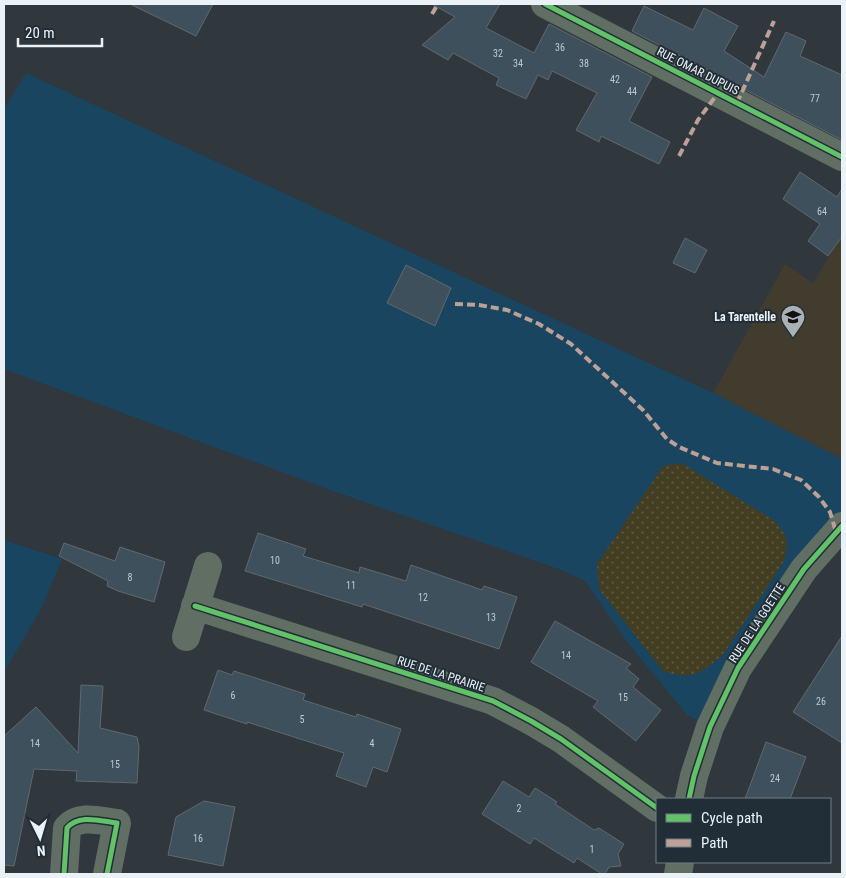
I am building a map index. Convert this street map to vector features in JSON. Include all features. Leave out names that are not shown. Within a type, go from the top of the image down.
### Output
[{"type":"street","name":"RUE OMAR DUPUIS","points":[[545,4],[842,157]]},
{"type":"street","name":"RUE DE LA GOETTE","points":[[689,798],[694,776],[710,727],[738,668],[804,569],[842,526]]},
{"type":"street","points":[[186,637],[208,566]]},
{"type":"street","name":"RUE DE LA PRAIRIE","points":[[195,606],[493,701],[561,739],[656,807]]},
{"type":"street","points":[[64,874],[67,828],[72,822],[80,819],[117,822],[107,874]]},
{"type":"shaded area","points":[[26,73],[713,393],[842,459],[842,526],[710,727],[686,714],[625,639],[585,581],[559,569],[330,490],[4,369],[4,109]]},
{"type":"shaded area","name":"La Tarentelle","points":[[842,235],[842,459],[713,393],[785,264],[813,283]]},
{"type":"shaded area","points":[[4,540],[62,559],[41,609],[4,672]]},
{"type":"sand","points":[[683,464],[775,521],[783,532],[787,544],[784,561],[723,655],[702,671],[688,675],[663,671],[599,589],[597,564],[663,466]]},
{"type":"building","points":[[130,4],[213,4],[196,36]]},
{"type":"building","points":[[432,4],[500,4],[486,28],[534,53],[549,24],[652,77],[629,121],[670,142],[659,164],[601,136],[599,142],[576,130],[597,93],[552,71],[548,80],[538,75],[526,99],[496,85],[499,78],[453,53],[448,60],[422,45],[455,17]]},
{"type":"building","points":[[644,6],[693,30],[704,8],[738,26],[724,51],[764,77],[786,32],[806,41],[800,56],[842,75],[842,140],[632,31]]},
{"type":"building","points":[[800,172],[837,197],[842,189],[842,240],[841,238],[828,256],[808,241],[820,224],[783,199]]},
{"type":"building","points":[[685,238],[707,250],[695,273],[673,263]]},
{"type":"building","points":[[406,265],[451,288],[435,326],[387,303]]},
{"type":"building","points":[[258,533],[306,549],[303,556],[359,573],[360,567],[406,581],[411,565],[482,590],[484,586],[517,597],[499,649],[363,604],[362,607],[245,571]]},
{"type":"building","points":[[64,543],[115,561],[120,547],[165,562],[154,602],[107,586],[108,581],[59,556]]},
{"type":"building","points":[[555,621],[631,664],[626,668],[639,679],[633,687],[661,710],[636,741],[593,707],[598,701],[531,662]]},
{"type":"building","points":[[842,636],[842,743],[793,712]]},
{"type":"building","points":[[218,670],[232,675],[234,671],[305,694],[303,700],[356,717],[357,714],[401,729],[387,772],[373,767],[366,787],[336,776],[344,753],[204,710]]},
{"type":"building","points":[[81,685],[103,686],[100,728],[137,737],[139,747],[137,783],[76,781],[77,771],[34,769],[14,866],[4,865],[4,736],[36,707],[78,753]]},
{"type":"building","points":[[766,742],[806,757],[790,798],[745,798]]},
{"type":"building","points":[[503,781],[529,797],[535,788],[594,830],[599,828],[624,844],[618,854],[621,866],[609,867],[605,874],[602,874],[577,858],[574,863],[534,838],[530,844],[482,814]]},
{"type":"building","points":[[204,801],[235,807],[223,866],[168,855],[176,817]]},
{"type":"marked path","points":[[432,14],[438,4]]},
{"type":"marked path","points":[[737,103],[774,21]]},
{"type":"marked path","points":[[679,156],[698,120],[718,93]]},
{"type":"marked path","points":[[455,304],[479,305],[507,310],[539,324],[571,344],[643,410],[667,439],[679,447],[717,463],[773,469],[801,480],[819,497],[830,512],[836,532]]},
{"type":"cycle path","points":[[545,4],[842,157]]},
{"type":"cycle path","points":[[689,798],[694,776],[710,727],[738,668],[804,569],[842,526]]},
{"type":"cycle path","points":[[195,606],[493,701],[561,739],[656,807]]},
{"type":"cycle path","points":[[64,874],[67,828],[77,821],[90,819],[117,823],[107,874]]},
{"type":"place","name":"La Tarentelle","points":[[793,338]]}]
